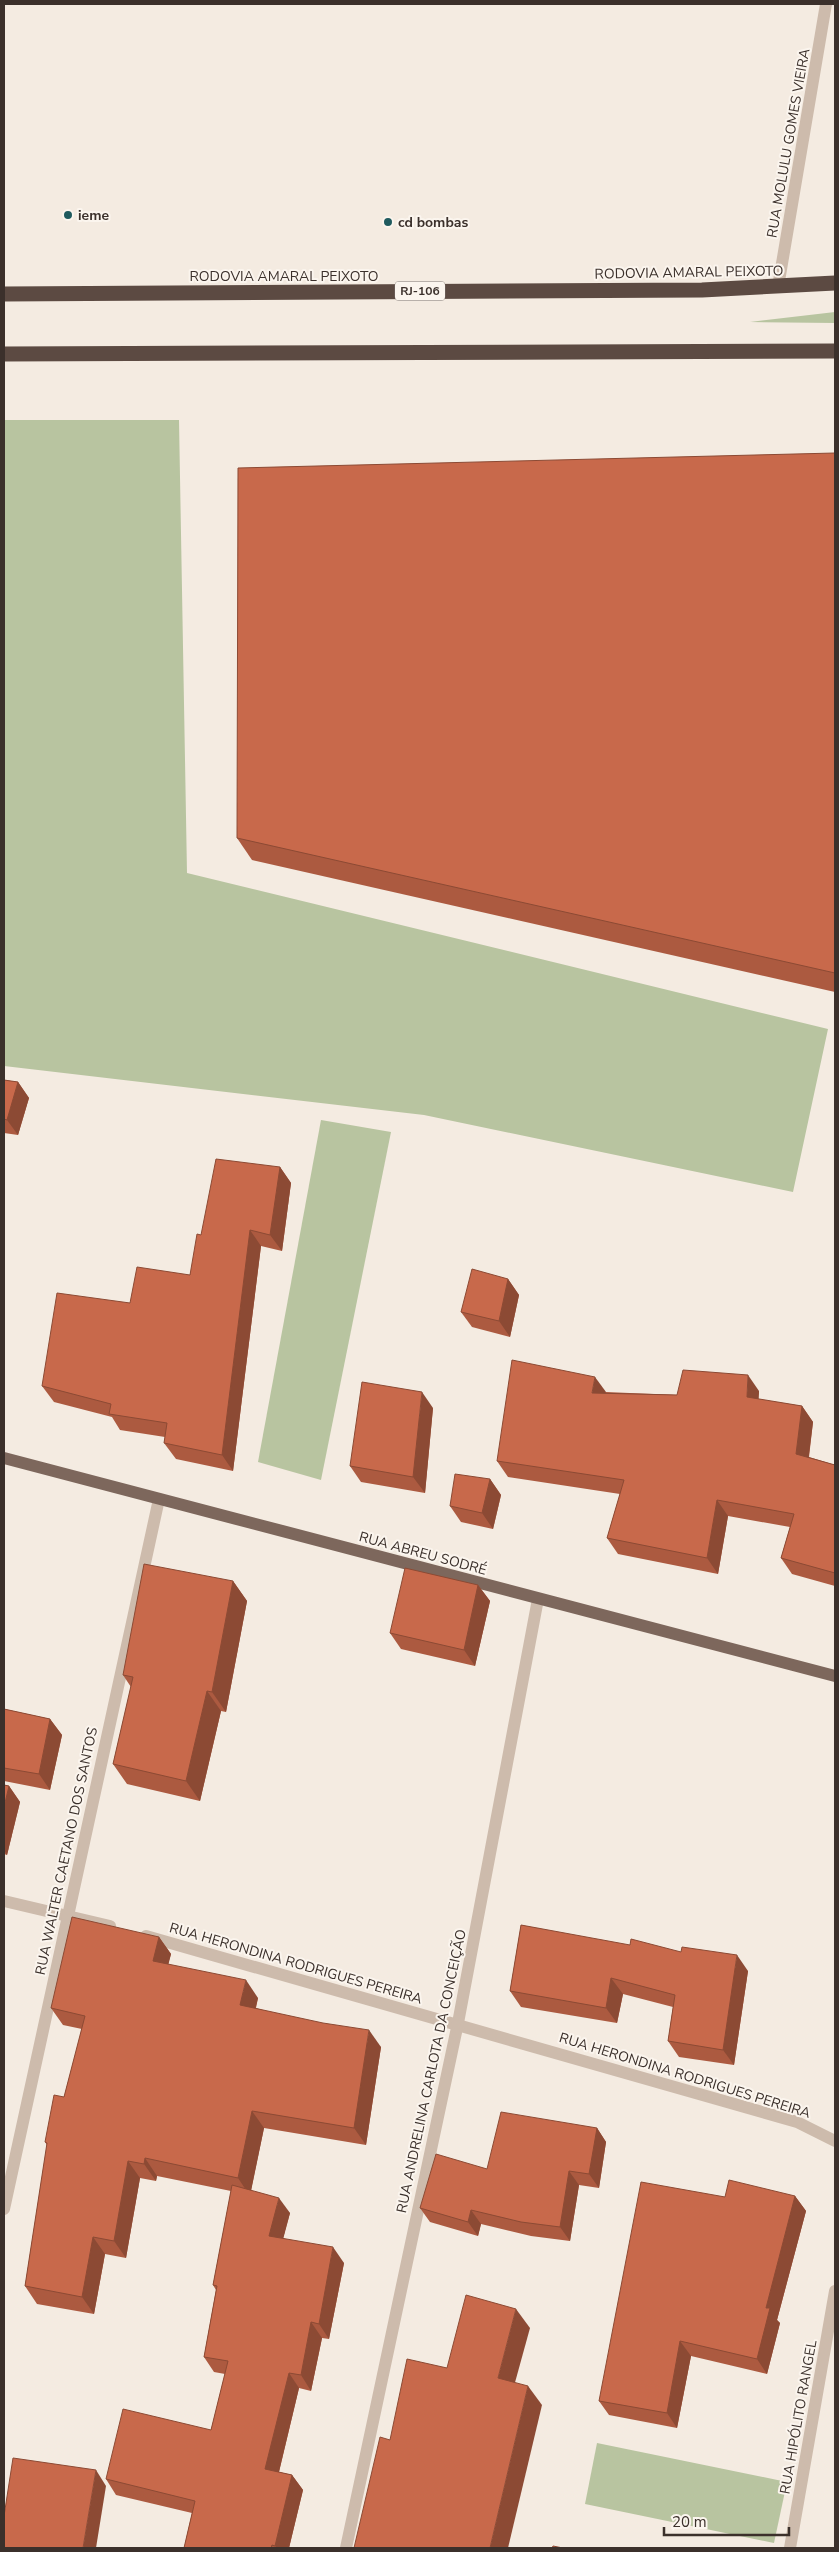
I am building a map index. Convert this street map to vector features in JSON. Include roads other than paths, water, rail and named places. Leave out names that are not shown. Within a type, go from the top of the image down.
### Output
[{"type":"highway","name":"RODOVIA AMARAL PEIXOTO","points":[[4,294],[702,290],[835,283]]},
{"type":"highway","points":[[4,354],[835,351]]},
{"type":"main road","name":"RUA ABREU SODRÉ","points":[[4,1458],[835,1676]]},
{"type":"street","name":"RUA MOLULU GOMES VIEIRA","points":[[778,287],[826,4]]},
{"type":"street","name":"RUA WALTER CAETANO DOS SANTOS","points":[[4,2210],[159,1500]]},
{"type":"street","name":"RUA ANDRELINA CARLOTA DA CONCEIÇÃO","points":[[346,2548],[458,2023],[538,1599]]},
{"type":"street","name":"RUA HERONDINA RODRIGUES PEREIRA","points":[[4,1901],[68,1914],[458,2023],[797,2122],[835,2141]]},
{"type":"street","name":"RUA HIPÓLITO RANGEL","points":[[790,2548],[835,2291]]},
{"type":"place","name":"ieme","points":[[68,215]]},
{"type":"place","name":"cd bombas","points":[[388,222]]}]
